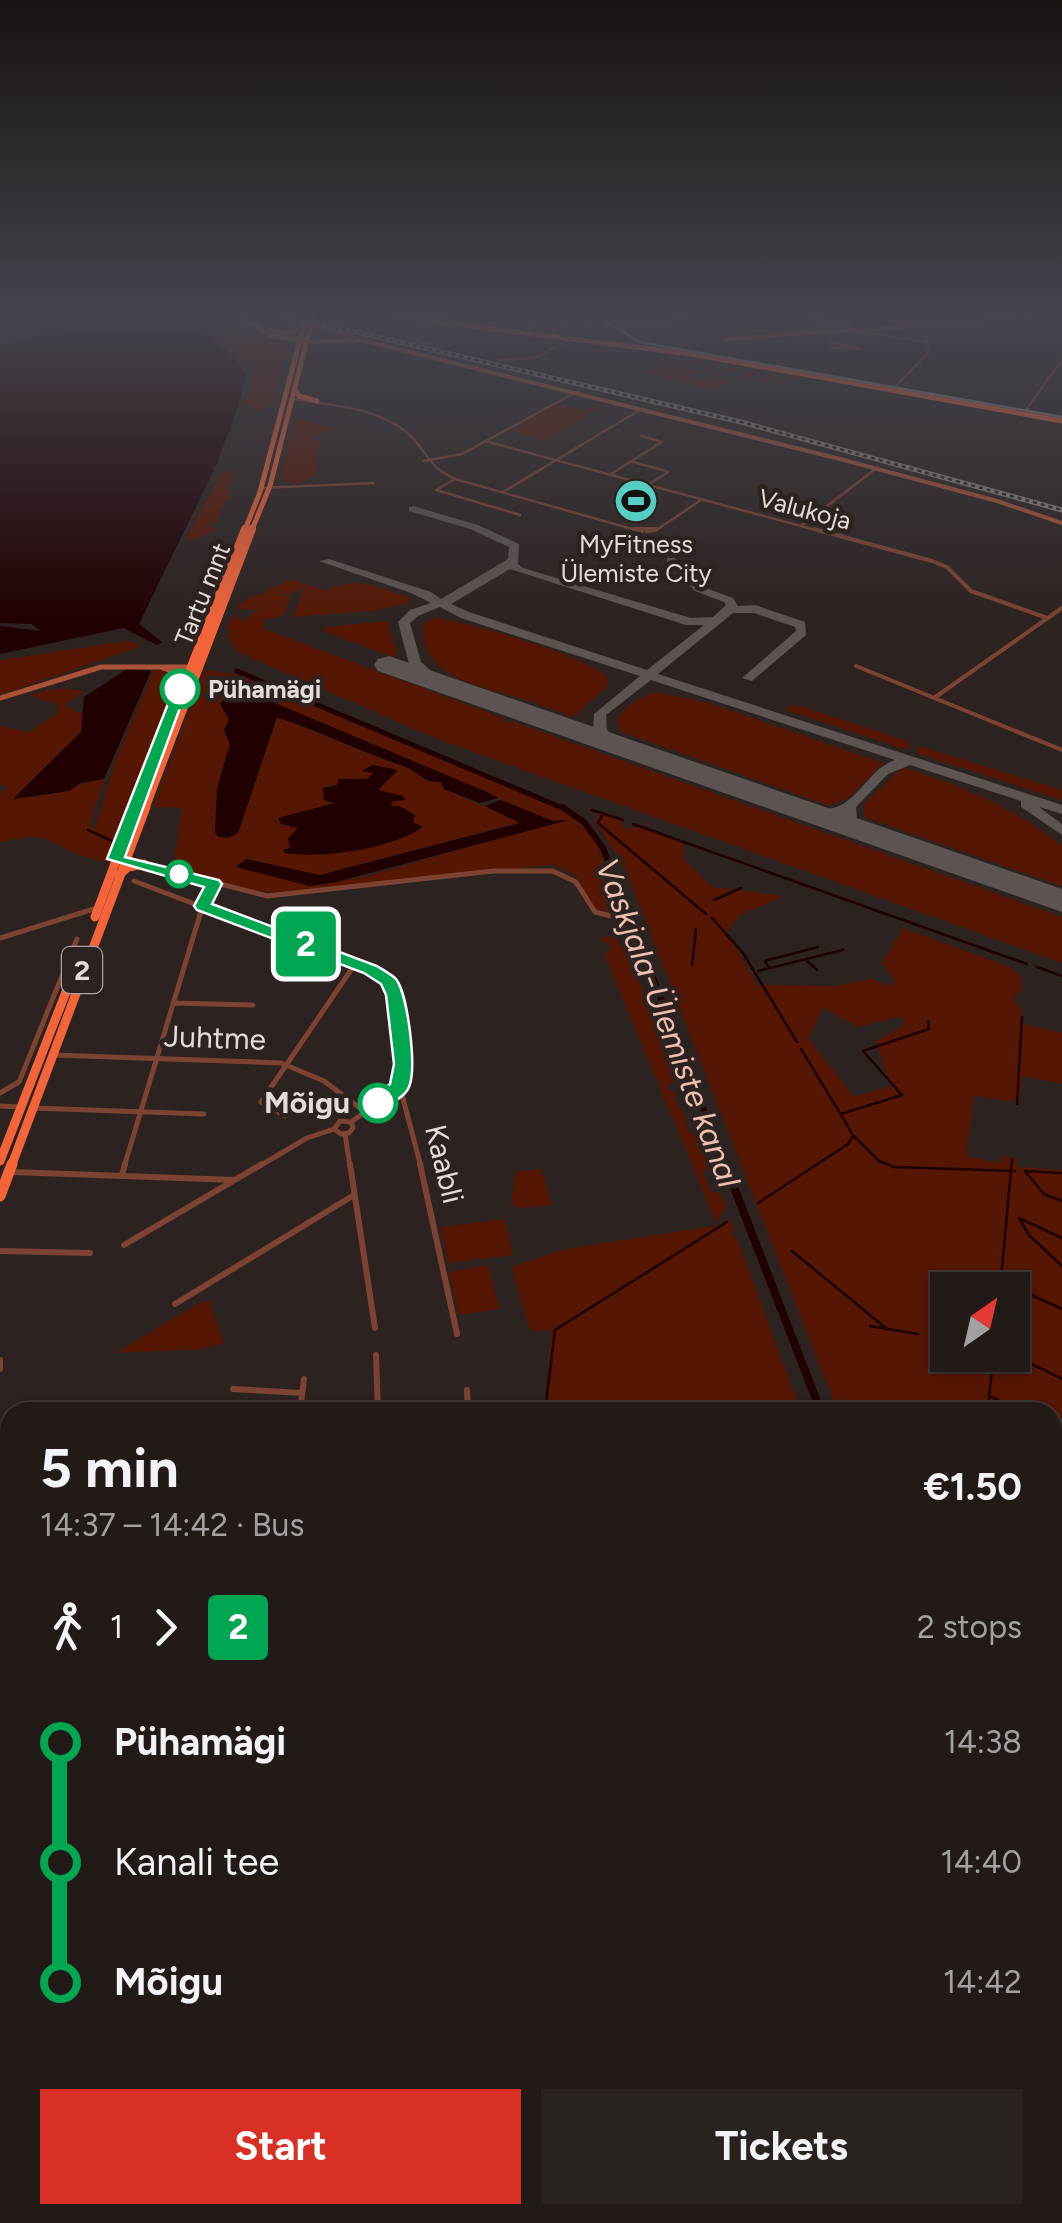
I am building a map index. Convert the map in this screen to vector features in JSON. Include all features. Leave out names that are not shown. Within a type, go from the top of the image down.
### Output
[{"type":"highway","name":"Tartu mnt","points":[[0,1161],[26,1107],[192,666],[268,484],[284,420]]},
{"type":"highway","name":"Tartu mnt","points":[[47,1051],[116,880],[184,680],[268,484],[284,420]]},
{"type":"highway","points":[[116,880],[128,867],[144,864]]},
{"type":"highway","name":"Tartu mnt","points":[[0,1196],[26,1107]]},
{"type":"main road","points":[[688,420],[998,501],[1062,522]]},
{"type":"main road","points":[[739,433],[877,468]]},
{"type":"main road","points":[[861,465],[868,475]]},
{"type":"main road","points":[[162,666],[184,660],[197,648]]},
{"type":"main road","points":[[162,666],[180,673],[184,680]]},
{"type":"main road","points":[[0,698],[90,669],[192,666]]},
{"type":"street","points":[[375,420],[400,428],[413,440],[424,461],[456,479],[652,532],[702,499]]},
{"type":"street","points":[[424,461],[460,455],[524,420]]},
{"type":"street","points":[[502,492],[623,420]]},
{"type":"street","points":[[611,474],[662,442],[641,436]]},
{"type":"street","name":"Valukoja","points":[[485,441],[942,564],[971,591],[1047,618]]},
{"type":"street","points":[[619,504],[668,472],[630,461]]},
{"type":"street","points":[[800,526],[877,468]]},
{"type":"street","points":[[456,479],[436,490],[520,515]]},
{"type":"street","points":[[268,484],[374,483]]},
{"type":"street","points":[[934,698],[1062,608]]},
{"type":"street","points":[[856,666],[1062,750]]},
{"type":"street","points":[[120,859],[275,896],[493,871],[553,870],[576,882],[596,912],[624,920]]},
{"type":"street","name":"Kaabli","points":[[134,880],[355,964],[380,975],[393,988],[403,1064],[400,1087],[436,1224],[458,1334]]},
{"type":"street","points":[[122,1175],[203,906],[214,884]]},
{"type":"street","points":[[0,938],[98,908]]},
{"type":"street","points":[[0,1093],[15,1086],[22,1076],[76,939]]},
{"type":"street","points":[[285,1116],[260,1102],[355,964]]},
{"type":"street","points":[[173,1003],[253,1004]]},
{"type":"street","name":"Juhtme","points":[[47,1051],[288,1065],[324,1081],[365,1112]]},
{"type":"street","points":[[124,1245],[307,1138],[334,1129],[340,1122],[351,1122],[400,1087]]},
{"type":"street","points":[[0,1106],[204,1114]]},
{"type":"street","points":[[345,1134],[354,1128],[351,1122]]},
{"type":"street","points":[[334,1129],[345,1134]]},
{"type":"street","points":[[345,1134],[375,1328]]},
{"type":"street","points":[[9,1172],[236,1180]]},
{"type":"street","points":[[175,1304],[354,1195]]},
{"type":"street","points":[[0,1252],[90,1253]]},
{"type":"street","points":[[376,1355],[378,1402]]},
{"type":"street","points":[[0,1360],[0,1368]]},
{"type":"street","points":[[301,1402],[304,1379]]},
{"type":"street","points":[[233,1389],[302,1394]]},
{"type":"street","points":[[467,1390],[468,1402]]},
{"type":"shaded area","points":[[0,420],[233,420],[216,466],[212,467],[214,470],[139,624],[162,642],[157,645],[123,628],[0,654],[0,626],[41,631],[31,624],[0,623]]},
{"type":"shaded area","points":[[295,420],[333,428],[310,438],[320,441],[317,475],[297,484],[279,481]]},
{"type":"shaded area","points":[[529,420],[580,420],[546,441],[512,431]]},
{"type":"shaded area","points":[[233,471],[234,479],[227,488],[232,490],[216,522],[209,525],[218,530],[189,541],[188,534],[220,475]]},
{"type":"shaded area","points":[[292,579],[326,591],[347,584],[367,584],[408,597],[411,602],[379,610],[293,617],[304,589],[300,588],[292,594],[278,594],[291,596],[284,615],[264,620],[264,629],[506,719],[502,722],[506,724],[511,721],[1062,917],[1062,963],[437,739],[238,652],[227,634],[232,632],[227,629],[232,616],[240,618],[240,622],[259,610],[237,609],[239,604],[257,594],[264,596],[261,593]]},
{"type":"shaded area","points":[[436,618],[554,650],[596,669],[608,678],[608,686],[573,717],[534,703],[537,700],[529,701],[458,678],[431,657],[425,642],[424,623]]},
{"type":"shaded area","points":[[387,621],[397,654],[393,657],[323,631],[326,627]]},
{"type":"shaded area","points":[[128,641],[142,646],[0,695],[0,660]]},
{"type":"shaded area","points":[[155,668],[172,671],[177,679],[111,862],[87,858],[41,838],[0,842],[0,793],[8,787],[0,784],[0,726],[29,732],[57,713],[58,704],[30,696],[50,690],[85,691],[64,705],[82,714],[81,732],[23,797],[44,796],[104,779],[89,826],[94,830],[116,760]]},
{"type":"shaded area","points":[[127,669],[151,671],[104,779],[80,783],[69,791],[13,799],[81,732],[84,697]]},
{"type":"shaded area","points":[[205,670],[242,675],[567,811],[594,838],[626,918],[595,908],[575,875],[553,865],[275,893],[242,889],[173,867],[182,808],[153,807],[195,696],[219,698],[222,694],[196,694]],"holes":[[[225,684],[547,819],[559,821],[368,876],[310,886],[236,867],[246,859],[320,875],[520,822],[444,789],[441,782],[277,717],[241,825],[215,832],[217,788],[230,744],[225,735],[229,719]],[[384,767],[397,770],[378,790],[393,801],[391,806],[412,812],[414,823],[327,855],[289,853],[288,838],[296,833],[296,826],[328,803],[336,803],[325,801],[325,786],[337,785],[339,779],[367,779]]]},
{"type":"shaded area","points":[[225,682],[498,798],[480,803],[444,789],[441,782],[427,780],[406,767],[277,717],[238,833],[229,838],[218,837],[217,788],[230,744],[224,730],[229,719],[220,704],[226,695],[222,692]]},
{"type":"shaded area","points":[[658,692],[712,704],[883,763],[846,800],[827,805],[622,732],[617,721],[624,711],[639,699]]},
{"type":"shaded area","points":[[797,705],[908,741],[911,747],[904,749],[783,709]]},
{"type":"shaded area","points":[[919,746],[1062,790],[1062,800],[916,753]]},
{"type":"shaded area","points":[[372,765],[398,770],[378,790],[403,796],[405,800],[393,801],[391,806],[415,815],[413,822],[423,827],[393,841],[356,851],[285,853],[283,850],[290,848],[288,838],[298,828],[281,824],[278,818],[335,803],[324,800],[323,788],[337,785],[339,779],[367,779],[373,773],[362,771]]},
{"type":"shaded area","points":[[903,767],[986,799],[1062,846],[1062,886],[864,817],[864,804]]},
{"type":"shaded area","points":[[501,800],[553,821],[569,820],[332,883],[310,886],[236,867],[246,859],[320,875],[520,823],[485,806]]},
{"type":"shaded area","points":[[598,812],[622,821],[625,830],[641,825],[683,843],[684,859],[712,887],[784,896],[740,915],[727,932],[757,985],[833,986],[873,979],[888,986],[896,981],[882,963],[903,928],[1012,968],[1021,977],[1021,992],[1016,993],[1014,1000],[1022,1011],[1020,1023],[1062,1033],[1062,1084],[1023,1076],[1020,1099],[974,1096],[966,1156],[1001,1163],[1003,1155],[1017,1159],[1018,1167],[1062,1170],[1062,1402],[834,1402],[622,861],[595,824]],"holes":[[[823,1008],[857,1027],[902,1016],[904,1026],[876,1041],[891,1086],[854,1097],[808,1038]]]},
{"type":"shaded area","points":[[600,938],[617,938],[620,947],[626,948],[670,1058],[675,1078],[666,1089],[677,1093],[674,1099],[684,1114],[689,1133],[698,1135],[710,1168],[703,1172],[711,1193],[719,1192],[727,1207],[716,1222],[604,954],[612,948]]},
{"type":"shaded area","points":[[541,1169],[552,1205],[518,1208],[511,1203],[516,1172]]},
{"type":"shaded area","points":[[505,1219],[513,1255],[448,1263],[441,1227]]},
{"type":"shaded area","points":[[730,1219],[734,1227],[731,1235],[737,1238],[797,1402],[547,1402],[551,1330],[530,1331],[511,1267],[565,1249],[721,1225]]},
{"type":"shaded area","points":[[488,1265],[499,1309],[459,1315],[449,1272]]},
{"type":"shaded area","points":[[209,1301],[224,1343],[202,1349],[116,1353],[197,1304]]},
{"type":"waterway","name":"Vaskjala-Ülemiste kanal","points":[[237,671],[565,809]]},
{"type":"waterway","points":[[112,852],[162,720]]},
{"type":"waterway","name":"Vaskjala-Ülemiste kanal","points":[[565,809],[584,822],[603,848],[726,1167]]},
{"type":"waterway","points":[[592,810],[623,820]]},
{"type":"waterway","points":[[603,814],[598,823],[706,914]]},
{"type":"waterway","points":[[633,824],[1027,964]]},
{"type":"waterway","points":[[88,830],[114,842]]},
{"type":"waterway","points":[[714,900],[741,888]]},
{"type":"waterway","points":[[712,918],[743,953],[797,1042]]},
{"type":"waterway","points":[[692,965],[696,929]]},
{"type":"waterway","points":[[769,968],[765,961],[818,947]]},
{"type":"waterway","points":[[758,971],[843,950]]},
{"type":"waterway","points":[[807,961],[817,970]]},
{"type":"waterway","points":[[1037,967],[1062,976]]},
{"type":"waterway","points":[[1017,1104],[1022,1017]]},
{"type":"waterway","points":[[758,1203],[848,1144],[853,1136],[841,1114],[902,1095],[863,1051],[929,1029],[928,1021]]},
{"type":"waterway","points":[[801,1049],[840,1113]]},
{"type":"waterway","points":[[854,1136],[879,1161],[894,1167],[1011,1171]]},
{"type":"waterway","points":[[1011,1171],[1012,1159]]},
{"type":"waterway","name":"Vaskjala-Ülemiste kanal","points":[[725,1164],[817,1402]]},
{"type":"waterway","points":[[1002,1272],[1011,1171]]},
{"type":"waterway","points":[[1011,1171],[1015,1171]]},
{"type":"waterway","points":[[1062,1173],[1025,1171],[1044,1194],[1062,1201]]},
{"type":"waterway","points":[[1062,1238],[1019,1218],[1029,1235],[1062,1266]]},
{"type":"waterway","points":[[546,1402],[555,1330],[727,1222]]},
{"type":"waterway","points":[[792,1251],[887,1329]]},
{"type":"waterway","points":[[1030,1294],[1062,1309]]},
{"type":"waterway","points":[[870,1326],[887,1329]]},
{"type":"waterway","points":[[887,1329],[918,1334]]},
{"type":"waterway","points":[[1030,1363],[1062,1379]]},
{"type":"waterway","points":[[989,1402],[992,1372]]},
{"type":"waterway","points":[[992,1397],[1002,1402]]},
{"type":"taxiway","points":[[413,509],[474,527],[515,546],[513,560]]},
{"type":"taxiway","points":[[441,603],[513,560]]},
{"type":"taxiway","points":[[513,560],[512,565],[519,570],[690,622],[714,621]]},
{"type":"taxiway","points":[[671,560],[699,589],[729,600],[732,606],[727,611]]},
{"type":"taxiway","points":[[325,561],[427,594]]},
{"type":"taxiway","points":[[416,591],[441,603]]},
{"type":"taxiway","points":[[438,682],[415,664],[404,622],[414,613],[441,603]]},
{"type":"taxiway","points":[[441,603],[465,615],[649,675]]},
{"type":"taxiway","points":[[649,675],[730,610],[755,609],[801,625],[802,632],[748,678]]},
{"type":"taxiway","points":[[619,746],[600,731],[600,714],[649,675]]},
{"type":"taxiway","points":[[649,675],[1062,810]]},
{"type":"taxiway","points":[[807,812],[843,809],[855,802],[883,772],[894,764],[909,761]]},
{"type":"taxiway","points":[[1026,804],[1062,831]]},
{"type":"taxiway","points":[[849,808],[850,821],[862,831]]},
{"type":"runway","points":[[389,665],[1062,901]]},
{"type":"railway","points":[[731,420],[1062,510]]},
{"type":"bus line","name":"2","points":[[180,689],[116,859],[214,884],[203,906],[317,948],[388,981],[395,995],[403,1064],[400,1087],[378,1103]]},
{"type":"place","name":"MyFitness Ülemiste City","points":[[636,501]]},
{"type":"place","name":"Pühamägi","points":[[180,689]]},
{"type":"place","name":"Mõigu","points":[[378,1103]]}]
